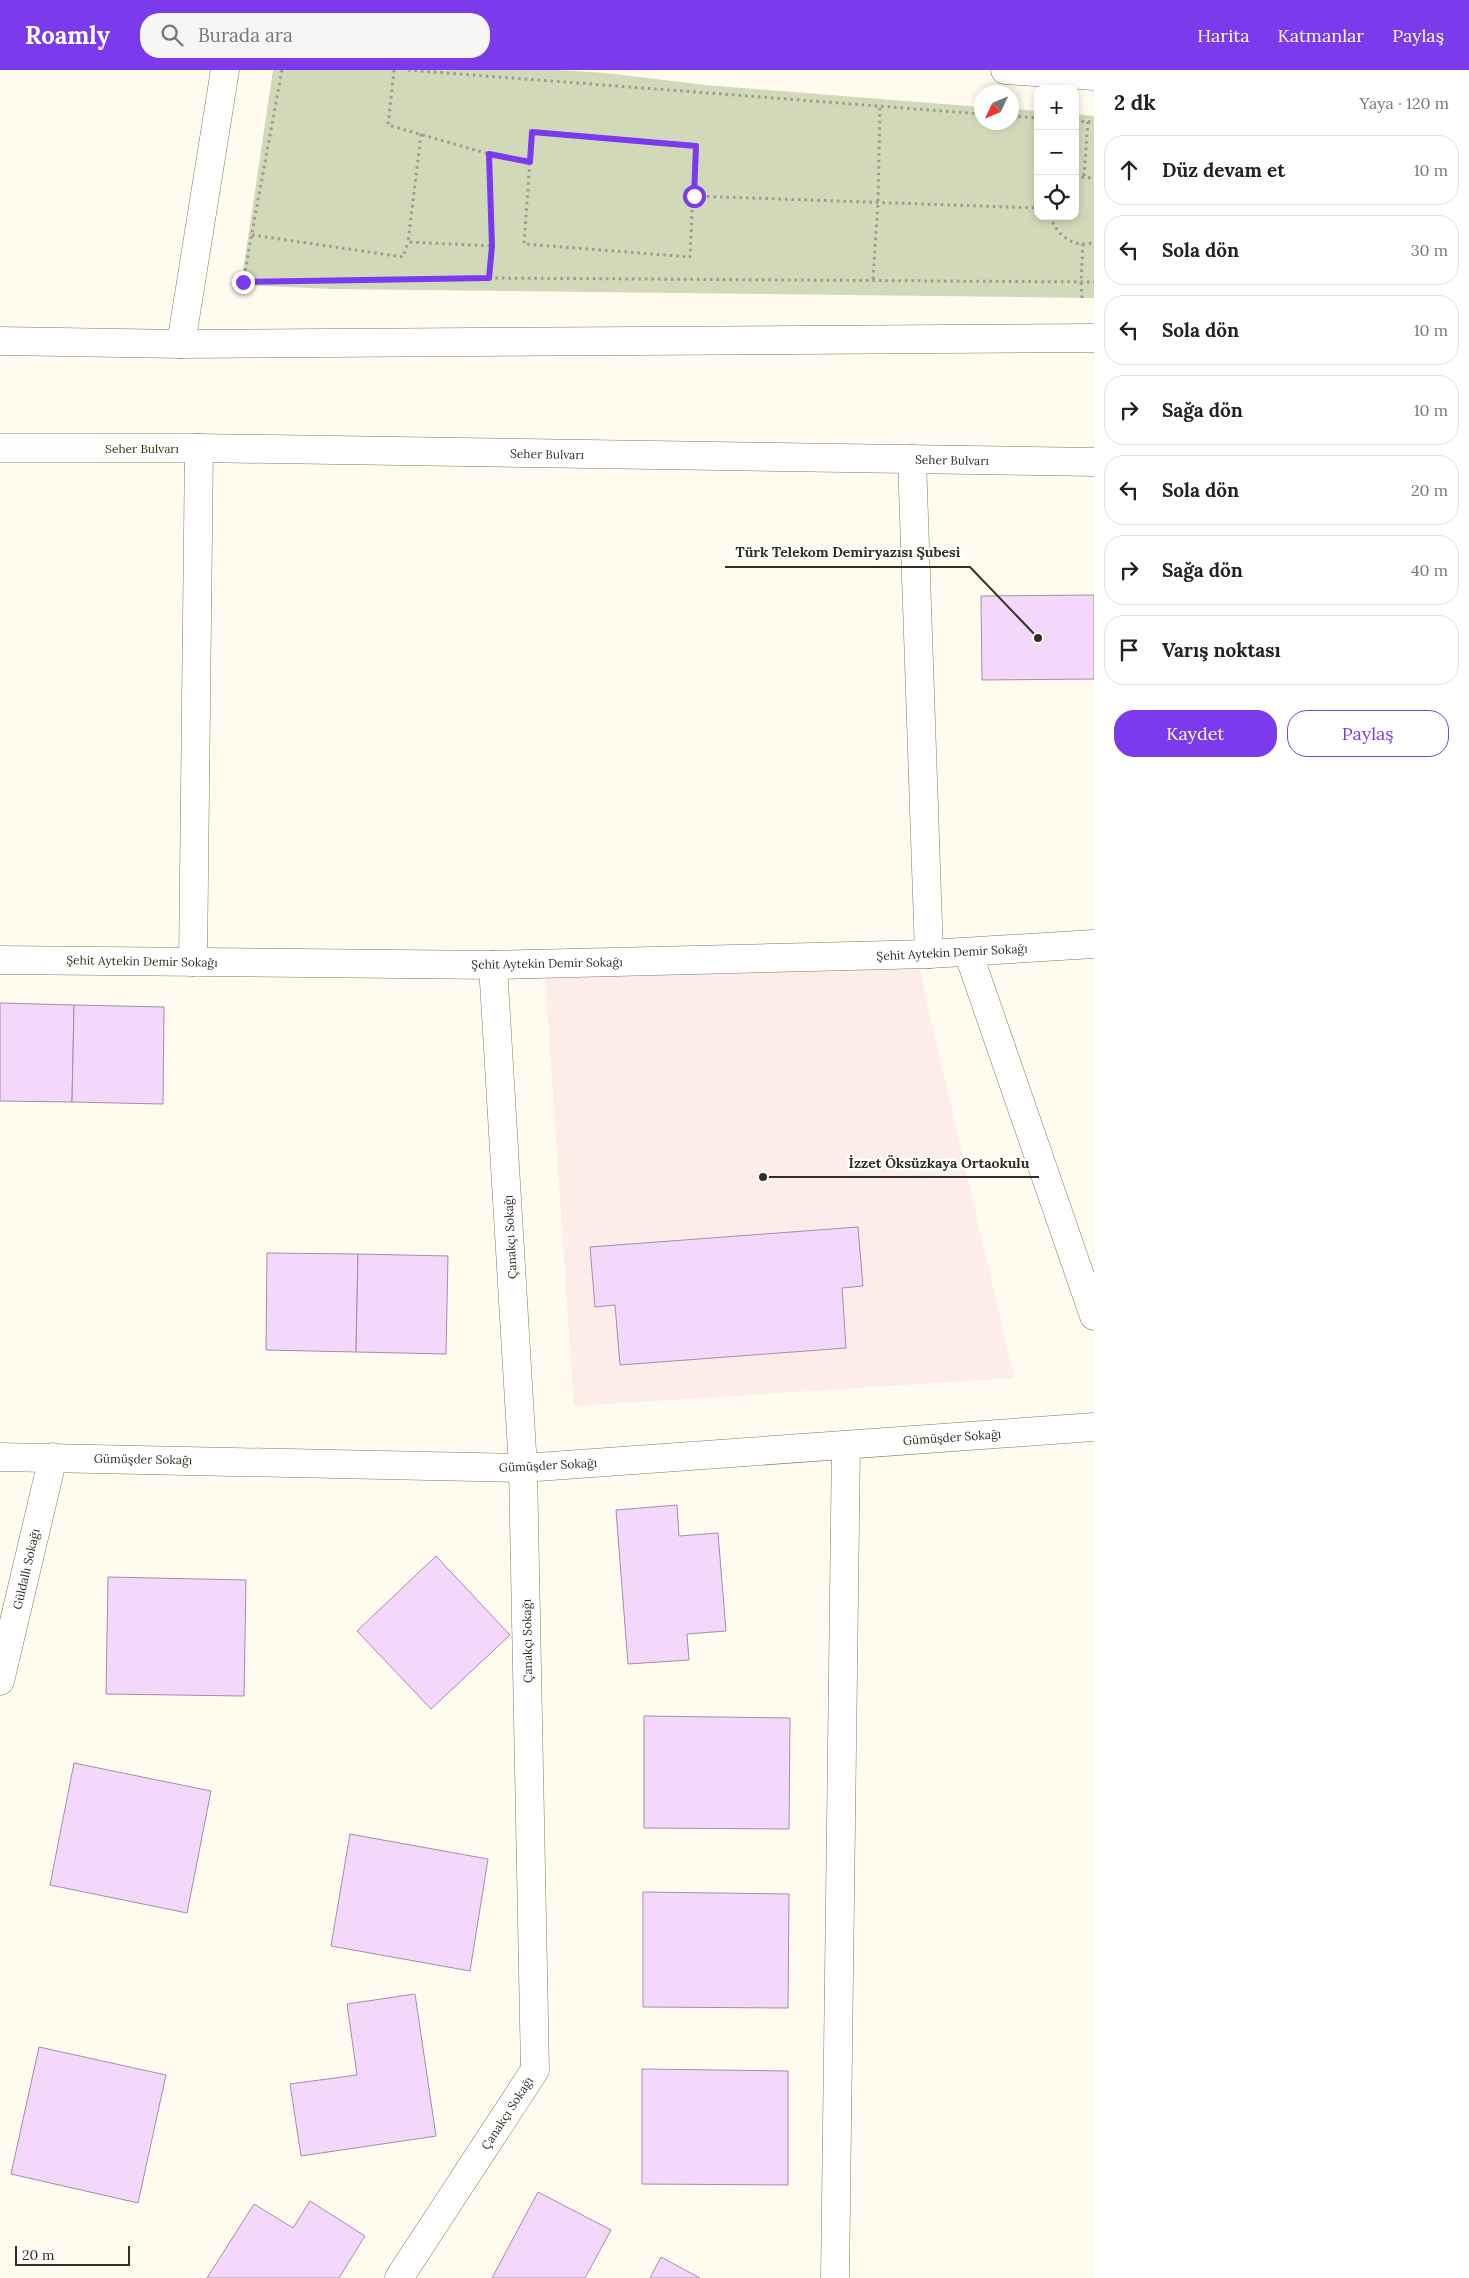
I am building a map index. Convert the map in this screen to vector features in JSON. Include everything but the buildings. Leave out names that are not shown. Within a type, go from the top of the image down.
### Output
[{"type":"street","points":[[181,344],[225,70]]},
{"type":"street","points":[[1005,70],[1094,76]]},
{"type":"street","points":[[0,341],[181,344],[1094,338]]},
{"type":"street","name":"Seher Bulvarı","points":[[0,448],[199,448],[1094,462]]},
{"type":"street","points":[[193,962],[199,448]]},
{"type":"street","points":[[912,459],[930,954]]},
{"type":"street","name":"Şehit Aytekin Demir Sokağı","points":[[0,960],[493,965],[930,954],[1094,944]]},
{"type":"street","points":[[968,952],[1094,1316]]},
{"type":"street","name":"Çanakçı Sokağı","points":[[399,2278],[535,2070],[523,1468],[493,965]]},
{"type":"street","name":"Gümüşder Sokağı","points":[[0,1457],[523,1468],[1094,1427]]},
{"type":"street","points":[[835,2278],[846,1445]]},
{"type":"street","name":"Güldallı Sokağı","points":[[0,1681],[52,1457]]},
{"type":"path","points":[[282,70],[243,282],[489,278],[1094,282]]},
{"type":"path","points":[[394,70],[388,125],[489,154],[530,162]]},
{"type":"path","points":[[408,70],[974,113]]},
{"type":"path","points":[[873,280],[878,202],[880,106]]},
{"type":"path","points":[[1019,117],[1034,118]]},
{"type":"path","points":[[1079,121],[1094,122]]},
{"type":"path","points":[[1084,176],[1088,122]]},
{"type":"path","points":[[532,132],[696,146],[694,196],[690,257],[524,244],[532,132]]},
{"type":"path","points":[[252,236],[404,257],[408,242],[421,134]]},
{"type":"path","points":[[489,154],[492,246],[489,278]]},
{"type":"path","points":[[1079,177],[1094,178]]},
{"type":"path","points":[[694,196],[1034,208]]},
{"type":"path","points":[[1052,220],[1060,234],[1069,240],[1083,243],[1094,242]]},
{"type":"path","points":[[408,242],[492,246]]},
{"type":"path","points":[[1082,298],[1083,243]]},
{"type":"shaded area","points":[[919,967],[1014,1378],[574,1406],[545,975]]},
{"type":"green space","points":[[273,70],[558,70],[606,73],[705,85],[974,106],[974,130],[1019,130],[1019,110],[1034,111],[1034,220],[1079,220],[1079,114],[1094,116],[1094,298],[332,289],[241,285]]},
{"type":"place","name":"Türk Telekom Demiryazısı Şubesi","points":[[1038,638]]},
{"type":"place","name":"İzzet Öksüzkaya Ortaokulu","points":[[763,1177]]},
{"type":"route","points":[[243,282],[489,278],[492,246],[489,154],[530,162],[532,132],[696,146],[694,196]]}]
